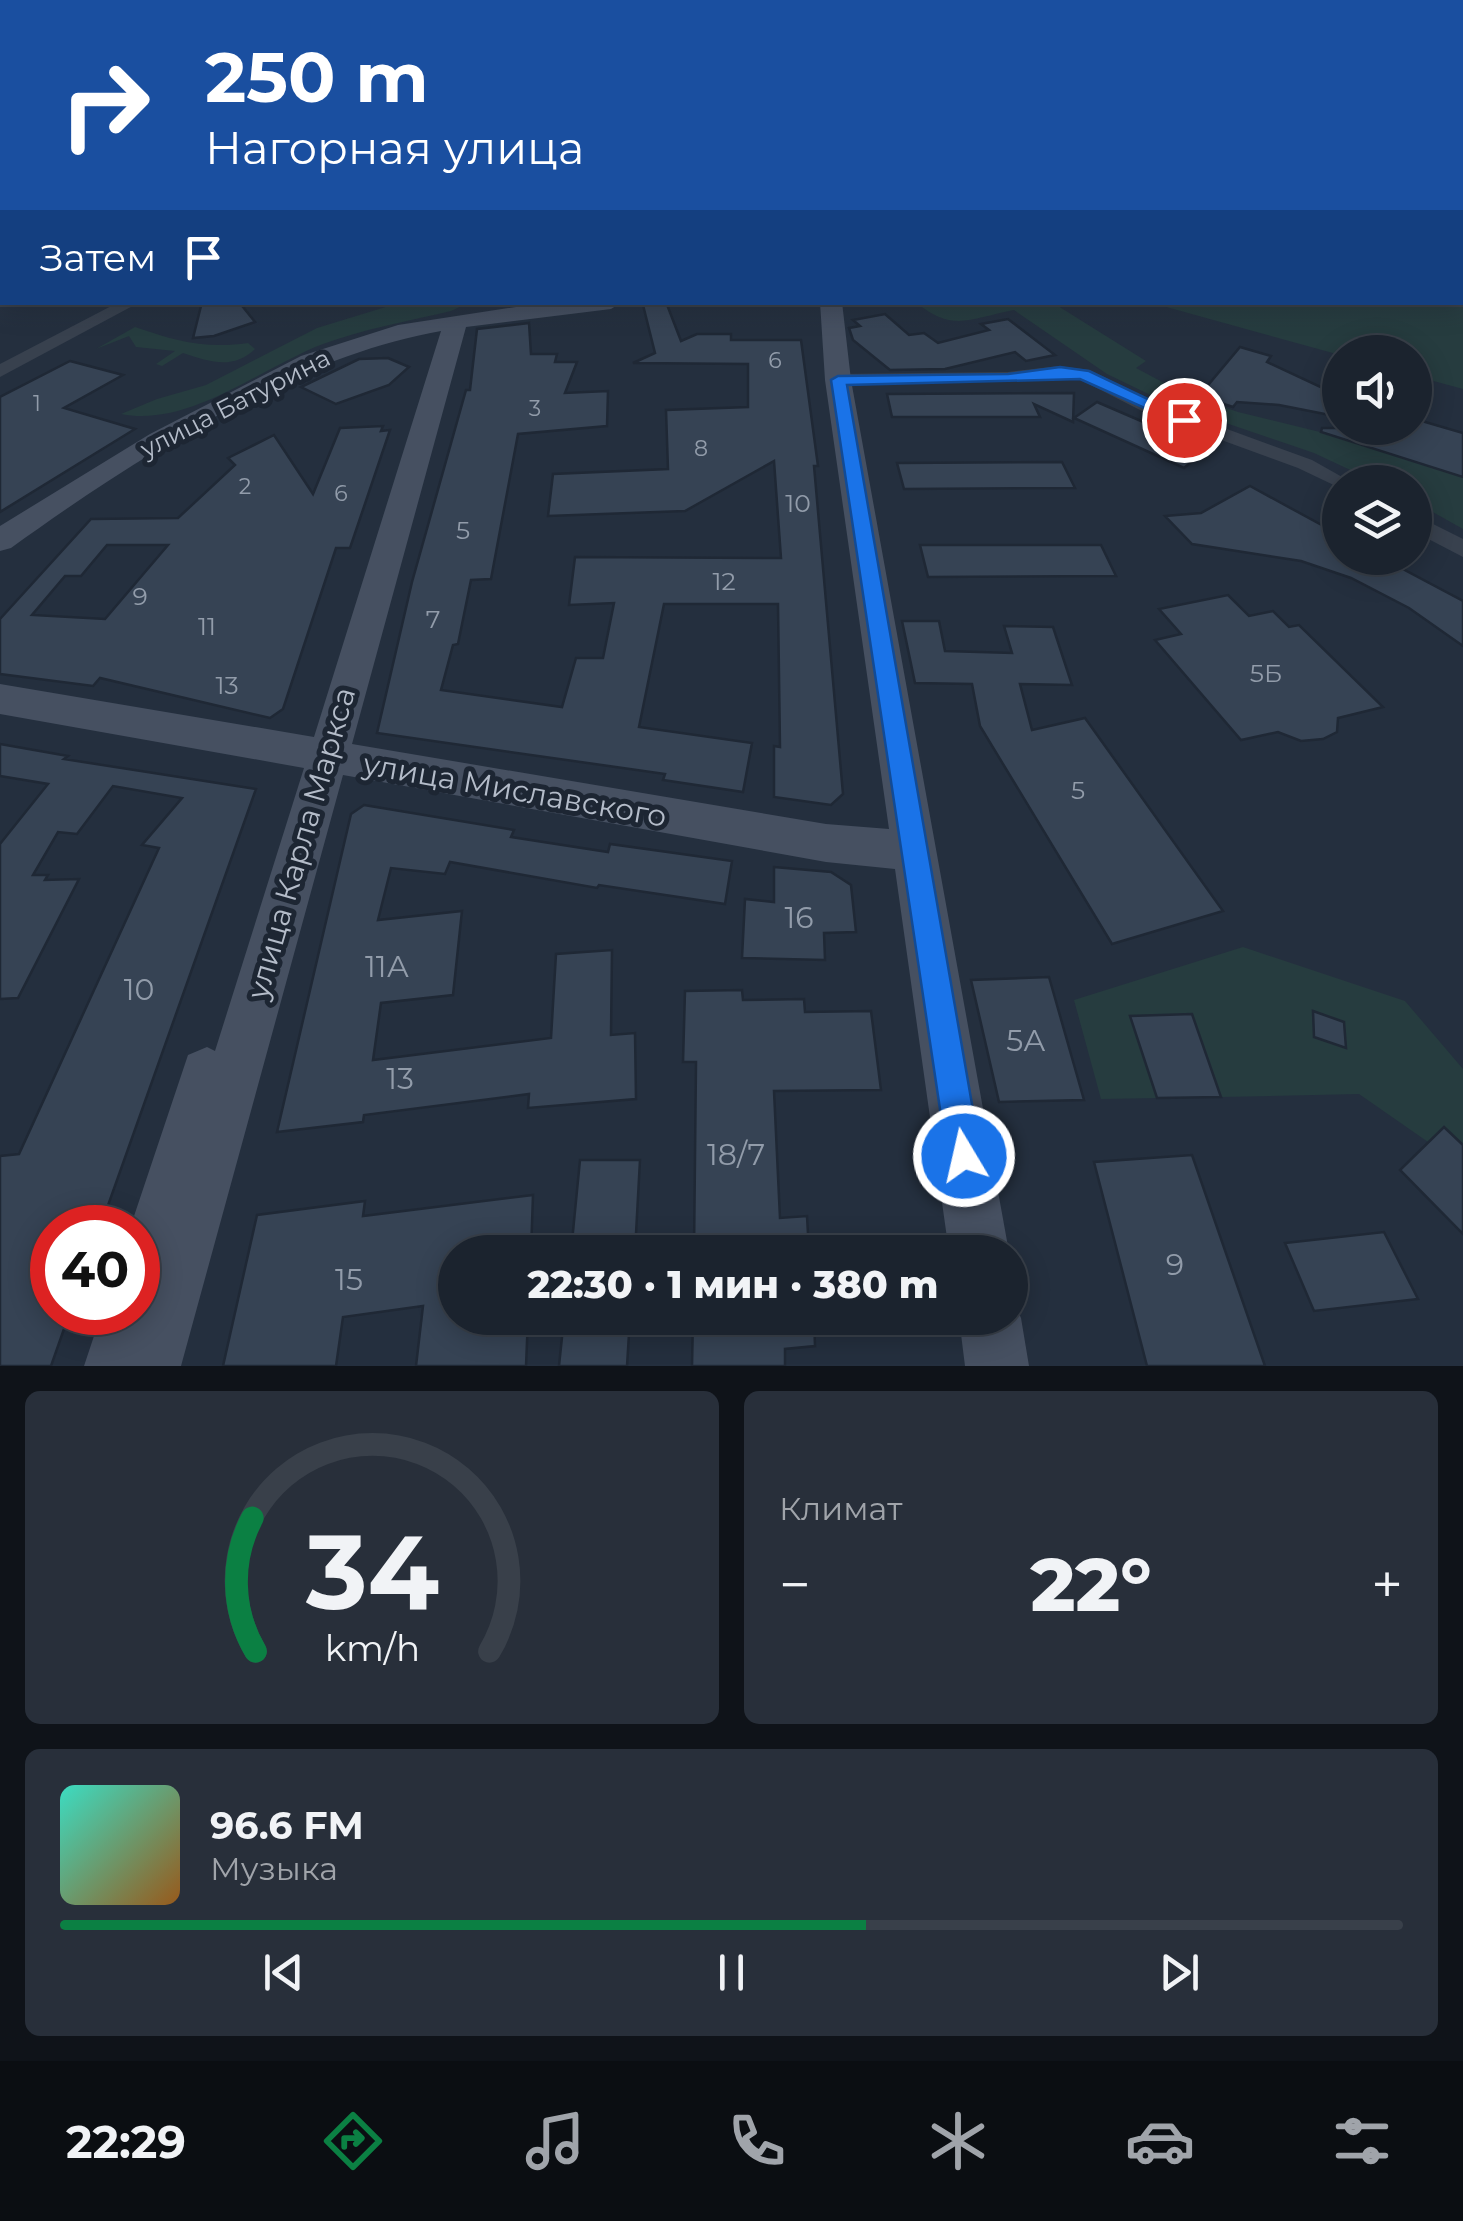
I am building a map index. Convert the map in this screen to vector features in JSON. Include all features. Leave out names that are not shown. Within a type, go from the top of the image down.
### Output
[{"type":"main road","name":"улица Батурина","points":[[0,541],[77,486],[282,373],[369,340],[450,322],[587,305]]},
{"type":"main road","points":[[831,305],[838,380],[976,1235]]},
{"type":"main road","name":"улица Карла Маркса","points":[[160,1231],[316,756],[450,322]]},
{"type":"main road","name":"улица Миславского","points":[[0,699],[826,843],[914,851]]},
{"type":"main road","name":"улица Карла Маркса","points":[[150,1366],[316,756]]},
{"type":"main road","points":[[116,1366],[126,1335]]},
{"type":"main road","points":[[992,1335],[997,1366]]},
{"type":"street","points":[[0,371],[126,305]]},
{"type":"street","points":[[838,380],[1083,374],[1149,407],[1322,473]]},
{"type":"street","points":[[1432,531],[1463,548]]},
{"type":"green space","points":[[392,305],[464,305],[323,344],[198,404],[147,416],[121,414],[206,385],[317,328]]},
{"type":"green space","points":[[920,305],[1059,305],[1146,361],[1136,368],[1181,392],[1238,412],[1322,433],[1322,445],[1361,445],[1425,465],[1340,465],[1167,403],[1107,374],[1014,310],[963,321],[941,318]]},
{"type":"green space","points":[[1159,305],[1463,305],[1463,389],[1432,381],[1432,335],[1322,335],[1322,350]]},
{"type":"green space","points":[[135,327],[190,342],[248,343],[255,349],[230,362],[183,353],[162,366],[156,364],[175,351],[136,347],[129,336],[96,349]]},
{"type":"green space","points":[[1432,467],[1463,477],[1463,529],[1432,512]]},
{"type":"green space","points":[[1243,947],[1405,1001],[1463,1069],[1463,1145],[1444,1127],[1428,1142],[1359,1094],[1221,1097],[1192,1014],[1131,1016],[1157,1098],[1101,1099],[1074,1000]]},
{"type":"building","points":[[201,305],[241,305],[255,322],[214,336],[193,338]]},
{"type":"building","points":[[643,305],[667,305],[681,341],[697,334],[731,334],[731,340],[801,340],[818,466],[814,466],[843,794],[831,805],[774,797],[774,746],[780,747],[778,604],[664,604],[639,727],[752,743],[743,792],[663,780],[665,774],[377,733],[412,582],[466,390],[470,390],[477,329],[529,323],[531,354],[557,354],[555,362],[577,362],[565,393],[608,391],[607,426],[518,434],[491,579],[471,580],[458,644],[453,645],[441,690],[562,707],[576,658],[603,658],[614,603],[569,605],[575,557],[781,558],[774,461],[685,511],[548,516],[553,474],[668,469],[666,410],[748,407],[748,364],[633,363],[655,353]]},
{"type":"building","points":[[885,314],[909,335],[924,333],[938,343],[989,330],[981,324],[1008,319],[1055,355],[1026,361],[1015,352],[945,369],[890,370],[853,340],[849,328],[860,326],[853,320]]},
{"type":"building","points":[[1240,347],[1271,356],[1267,362],[1322,388],[1322,413],[1279,405],[1237,402],[1233,407],[1199,396]]},
{"type":"building","points":[[388,358],[409,367],[389,385],[336,404],[301,387],[359,359]]},
{"type":"building","points":[[70,361],[123,375],[64,408],[135,429],[0,512],[0,397]]},
{"type":"building","points":[[1074,393],[1073,422],[1034,404],[1040,417],[892,417],[887,394]]},
{"type":"building","points":[[1097,402],[1206,450],[1184,468],[1074,418]]},
{"type":"building","points":[[1432,424],[1463,433],[1463,477],[1362,445],[1432,445]]},
{"type":"building","points":[[383,426],[381,431],[390,430],[350,548],[336,548],[283,709],[270,718],[100,678],[93,686],[0,674],[0,619],[91,519],[178,518],[235,465],[228,458],[274,435],[313,494],[340,428]],"holes":[[[107,545],[168,545],[105,619],[32,615],[65,576],[81,576]]]},
{"type":"building","points":[[1062,462],[1075,488],[904,489],[897,463]]},
{"type":"building","points":[[1250,486],[1322,525],[1322,568],[1301,561],[1192,544],[1165,516],[1201,513]]},
{"type":"building","points":[[920,545],[1101,545],[1116,576],[928,577]]},
{"type":"building","points":[[1342,575],[1414,575],[1463,601],[1463,646],[1409,608]]},
{"type":"building","points":[[1228,595],[1249,616],[1273,611],[1289,627],[1299,625],[1383,707],[1338,718],[1337,732],[1323,739],[1301,741],[1278,732],[1241,740],[1155,640],[1181,634],[1159,609]]},
{"type":"building","points":[[902,621],[939,621],[945,651],[1012,653],[1004,626],[1053,627],[1072,685],[1020,684],[1032,730],[1085,718],[1223,911],[1112,944],[980,726],[972,684],[915,683]]},
{"type":"building","points":[[0,744],[68,756],[64,759],[256,789],[108,1205],[30,1205],[30,1335],[62,1335],[51,1366],[0,1366],[0,1156],[19,1154],[159,848],[142,845],[182,798],[113,786],[77,834],[58,832],[33,875],[48,875],[45,880],[79,879],[18,998],[0,999],[0,844],[48,784],[0,776]]},
{"type":"building","points":[[364,805],[514,830],[511,837],[608,852],[610,844],[732,861],[725,904],[599,885],[597,888],[450,862],[445,874],[391,868],[378,920],[462,911],[453,995],[381,1003],[373,1060],[551,1038],[556,954],[612,950],[611,1035],[635,1033],[636,1099],[528,1108],[529,1094],[364,1115],[363,1122],[277,1132],[351,814]]},
{"type":"building","points":[[774,867],[831,872],[851,885],[856,932],[824,933],[825,960],[742,958],[745,899],[774,902]]},
{"type":"building","points":[[1049,977],[1084,1100],[999,1102],[971,980]]},
{"type":"building","points":[[742,990],[743,1000],[804,999],[805,1012],[871,1011],[881,1090],[774,1091],[780,1218],[807,1216],[808,1235],[694,1235],[696,1062],[683,1062],[685,991]]},
{"type":"building","points":[[1313,1011],[1344,1022],[1346,1048],[1314,1037]]},
{"type":"building","points":[[1192,1014],[1221,1097],[1157,1098],[1130,1016]]},
{"type":"building","points":[[1444,1127],[1463,1145],[1463,1234],[1400,1170]]},
{"type":"building","points":[[1192,1155],[1265,1366],[1147,1366],[1094,1162]]},
{"type":"building","points":[[580,1160],[640,1160],[636,1235],[573,1235]]},
{"type":"building","points":[[533,1195],[532,1235],[438,1235],[438,1335],[527,1335],[526,1366],[416,1366],[423,1306],[343,1317],[336,1366],[223,1366],[257,1215],[365,1201],[363,1216]]},
{"type":"building","points":[[1384,1232],[1418,1299],[1314,1311],[1285,1243]]},
{"type":"building","points":[[562,1335],[629,1335],[627,1366],[559,1366]]},
{"type":"building","points":[[693,1335],[815,1335],[815,1346],[785,1349],[785,1366],[692,1366]]},
{"type":"route","points":[[964,1156],[838,380],[1083,374],[1184,420]]}]
